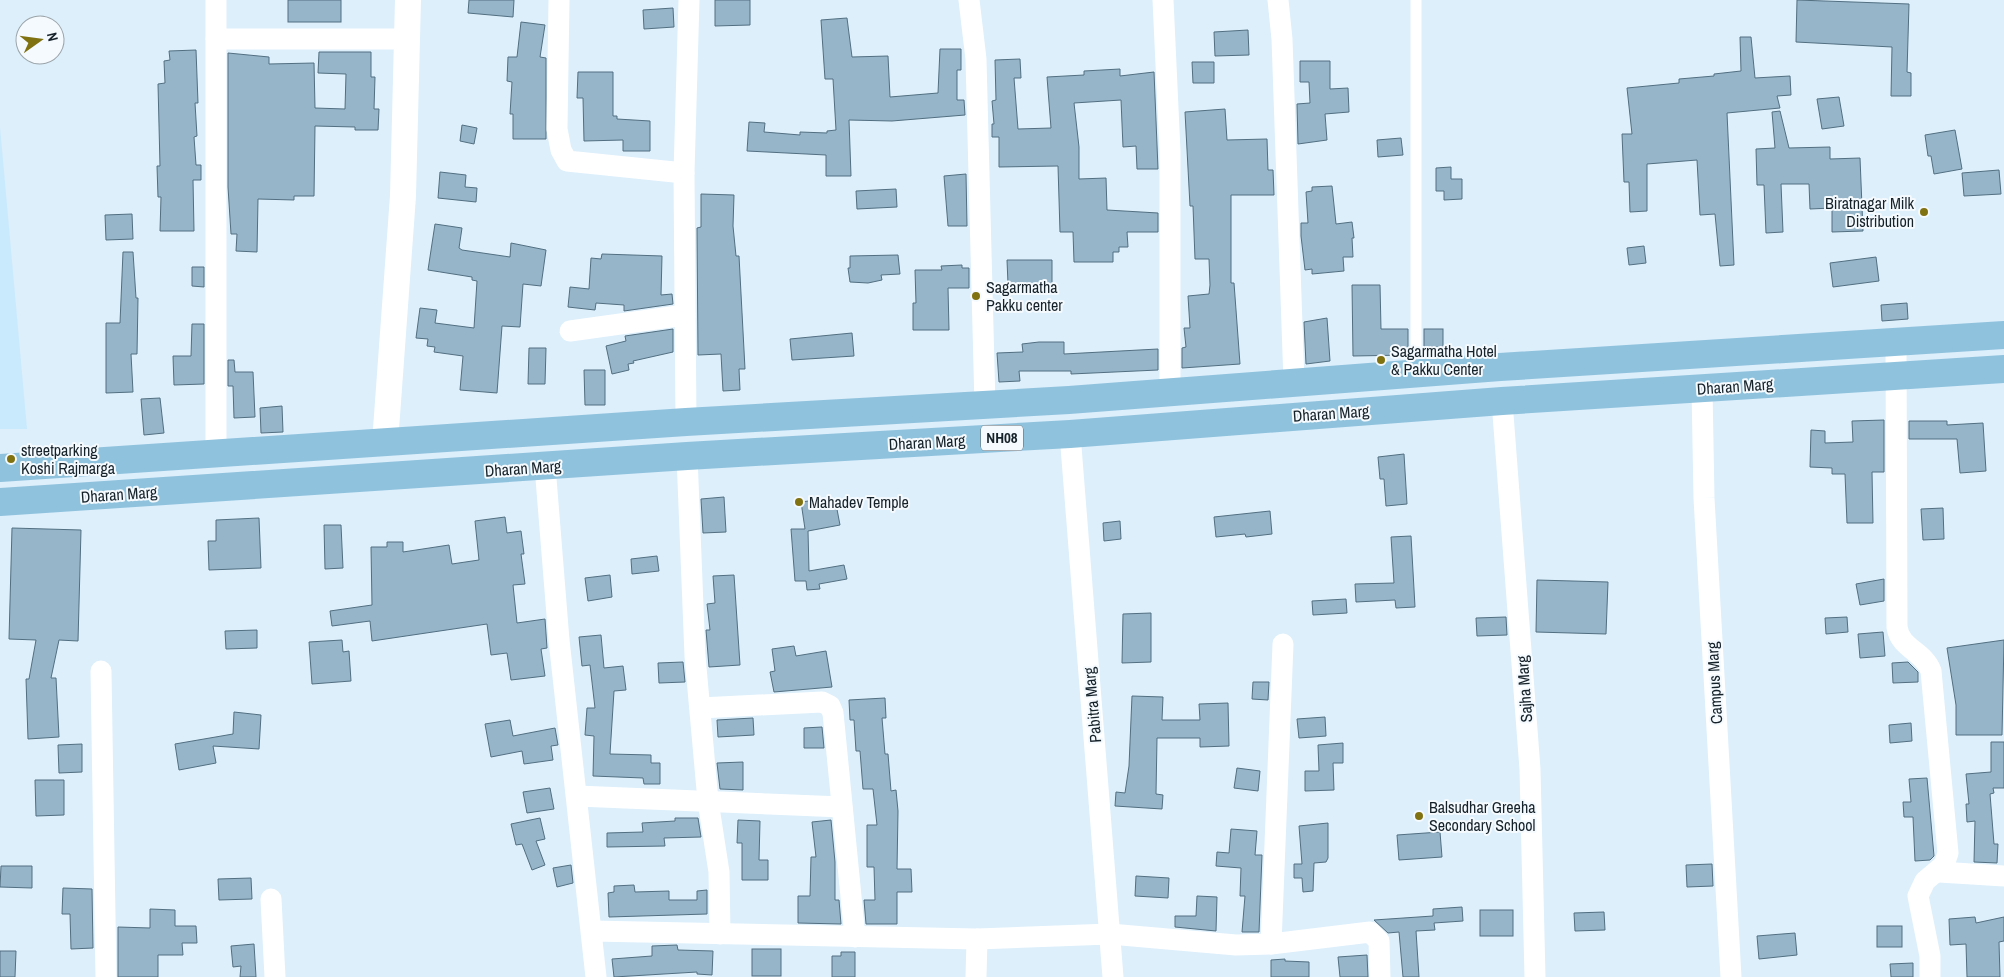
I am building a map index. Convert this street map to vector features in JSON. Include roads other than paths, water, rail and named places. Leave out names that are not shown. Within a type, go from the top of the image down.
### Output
[{"type":"main road","name":"Dharan Marg","points":[[0,468],[2004,335]]},
{"type":"main road","name":"Dharan Marg","points":[[0,502],[687,456],[1070,434],[1502,401],[2004,369]]},
{"type":"street","points":[[216,0],[216,454]]},
{"type":"street","points":[[385,443],[403,196],[408,0]]},
{"type":"street","points":[[559,0],[558,129],[561,150],[567,161],[684,172]]},
{"type":"street","points":[[686,422],[684,172],[688,0]]},
{"type":"street","points":[[969,0],[976,59],[986,404]]},
{"type":"street","points":[[1163,0],[1170,151],[1170,391]]},
{"type":"street","points":[[1278,0],[1282,39],[1294,382]]},
{"type":"street","points":[[216,39],[407,39]]},
{"type":"street","points":[[570,331],[685,315]]},
{"type":"street","points":[[1896,342],[1897,626],[1901,640],[1925,658],[1931,671],[1948,852],[1947,859],[1939,872],[1925,881],[1918,896],[1930,956],[1930,977]]},
{"type":"street","name":"Campus Marg","points":[[1702,388],[1704,498],[1731,977]]},
{"type":"street","name":"Sajha Marg","points":[[1502,401],[1530,769],[1536,977]]},
{"type":"street","name":"Pabitra Marg","points":[[1070,434],[1113,977]]},
{"type":"street","points":[[687,456],[695,656],[708,801],[719,872],[720,934]]},
{"type":"street","points":[[545,466],[559,640],[596,977]]},
{"type":"street","points":[[1271,944],[1283,644]]},
{"type":"street","points":[[101,671],[106,977]]},
{"type":"street","points":[[700,708],[826,703],[833,713],[855,937]]},
{"type":"street","points":[[577,796],[842,807]]},
{"type":"street","points":[[1939,872],[2004,876]]},
{"type":"street","points":[[271,899],[275,977]]},
{"type":"street","points":[[592,931],[977,939],[1110,934],[1236,945],[1271,944],[1370,932],[1379,940],[1380,977]]},
{"type":"street","points":[[976,977],[977,939]]},
{"type":"lane","points":[[1416,0],[1416,373]]},
{"type":"place","name":"Biratnagar Milk Distribution","points":[[1924,212]]},
{"type":"place","name":"Sagarmatha Pakku center","points":[[976,296]]},
{"type":"place","name":"Sagarmatha Hotel & Pakku Center","points":[[1381,360]]},
{"type":"place","name":"streetparking Koshi Rajmarga","points":[[11,459]]},
{"type":"place","name":"Mahadev Temple","points":[[799,502]]},
{"type":"place","name":"Balsudhar Greeha Secondary School","points":[[1419,816]]}]
